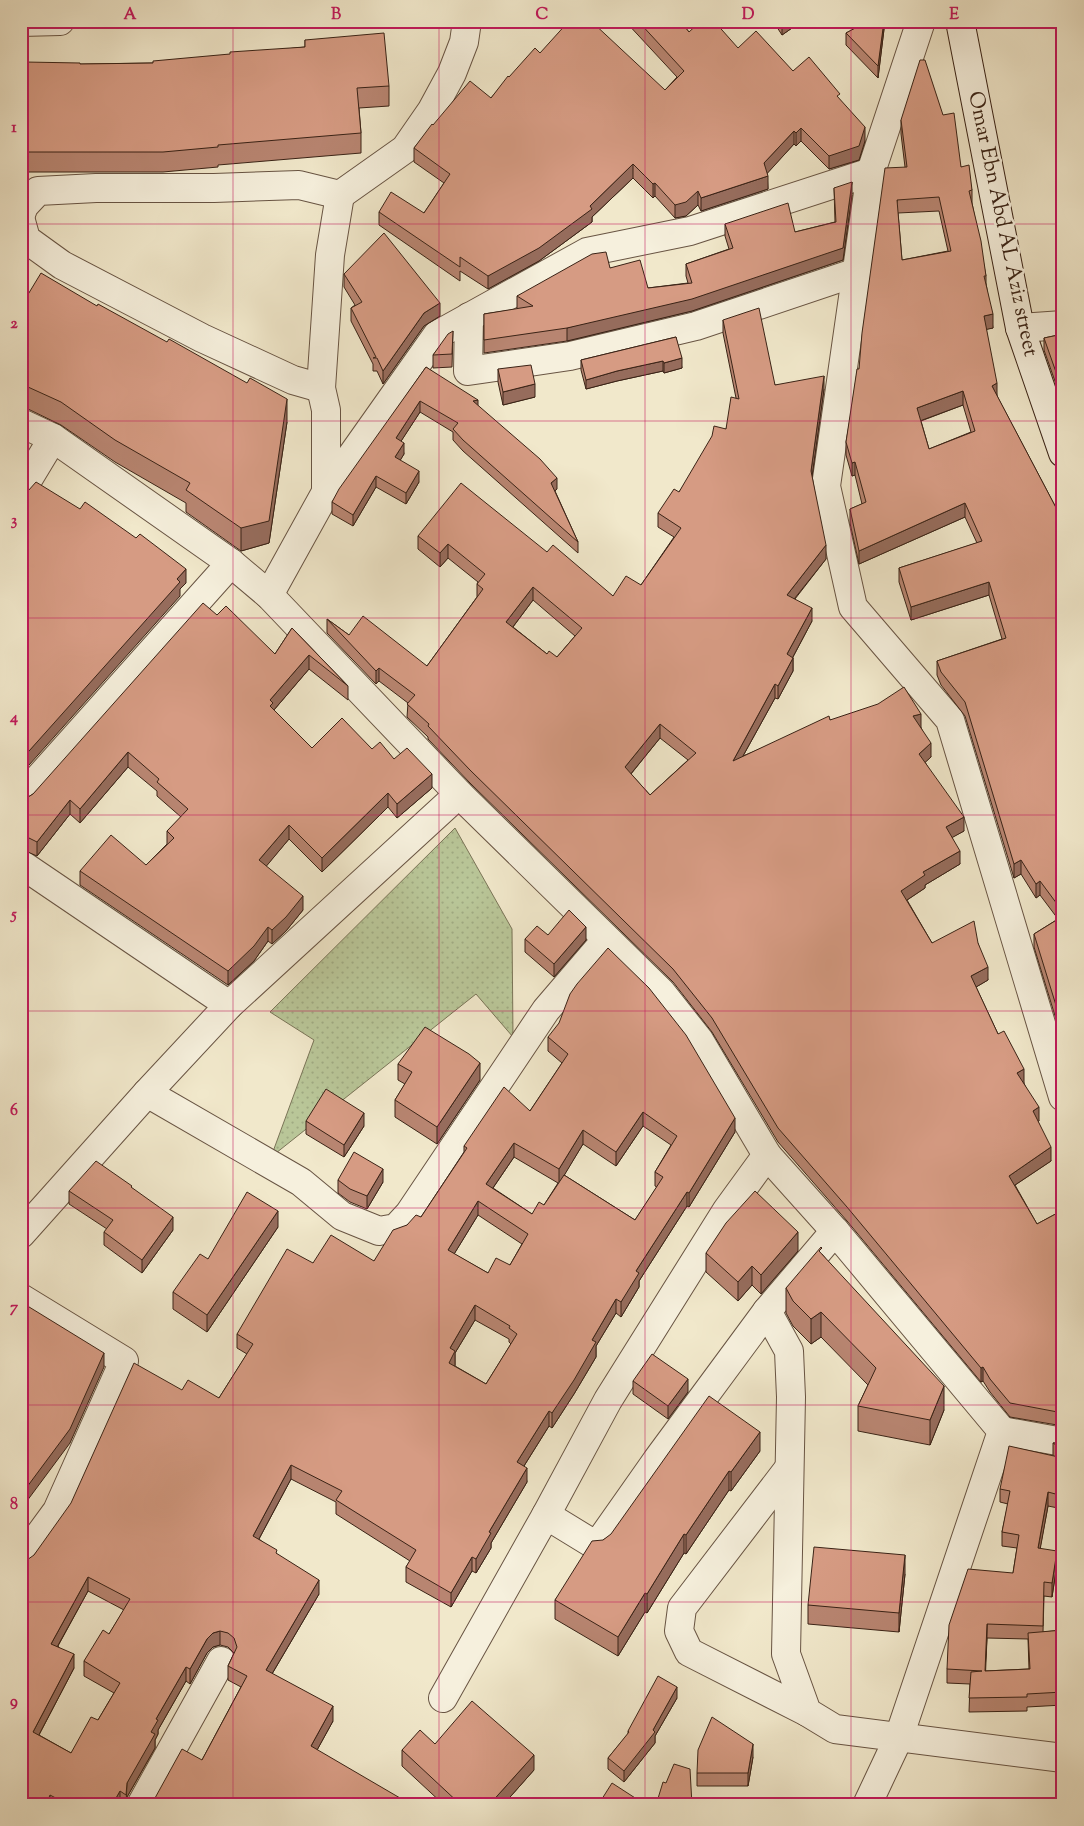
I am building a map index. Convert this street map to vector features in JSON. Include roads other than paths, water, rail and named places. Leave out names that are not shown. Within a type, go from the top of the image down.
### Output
[{"type":"street","points":[[21,22],[60,21]]},
{"type":"street","points":[[326,492],[326,410],[321,388],[330,255],[340,194],[404,149],[432,110],[452,73],[464,42],[467,21]]},
{"type":"street","points":[[921,21],[871,172],[826,486],[854,608],[950,720],[1063,1097]]},
{"type":"street","name":"Omar Ebn Abd AL Aziz street","points":[[960,21],[1020,328],[1063,453]]},
{"type":"street","points":[[269,594],[326,492],[437,335],[587,252],[690,231],[871,172]]},
{"type":"street","points":[[21,214],[24,206],[38,191],[96,188],[214,188],[299,185],[340,194]]},
{"type":"street","points":[[21,222],[26,239],[62,265],[202,338],[293,380],[321,388]]},
{"type":"street","points":[[468,317],[468,371],[570,356],[696,326],[857,272]]},
{"type":"street","points":[[1020,328],[1063,325]]},
{"type":"street","points":[[21,423],[53,438],[231,563],[269,594],[459,794],[661,992],[700,1040],[767,1154],[835,1231],[1002,1431],[1063,1442]]},
{"type":"street","points":[[21,491],[53,438]]},
{"type":"street","points":[[21,798],[231,563]]},
{"type":"street","points":[[21,1234],[147,1093],[229,1005],[459,794]]},
{"type":"street","points":[[21,864],[229,1005]]},
{"type":"street","points":[[147,1093],[301,1182],[342,1216],[379,1231],[396,1228],[409,1214],[546,1010],[606,940]]},
{"type":"street","points":[[443,1698],[608,1400],[727,1210],[767,1154]]},
{"type":"street","points":[[546,1515],[595,1545],[598,1544],[657,1460],[767,1311],[835,1231]]},
{"type":"street","points":[[21,1298],[124,1361],[57,1511],[21,1560]]},
{"type":"street","points":[[767,1311],[789,1351],[791,1397],[786,1654],[806,1712]]},
{"type":"street","points":[[867,1805],[899,1737],[1002,1431]]},
{"type":"street","points":[[789,1468],[682,1608],[679,1631],[689,1652],[806,1712],[835,1729],[1063,1758]]},
{"type":"street","points":[[141,1805],[221,1662]]}]
